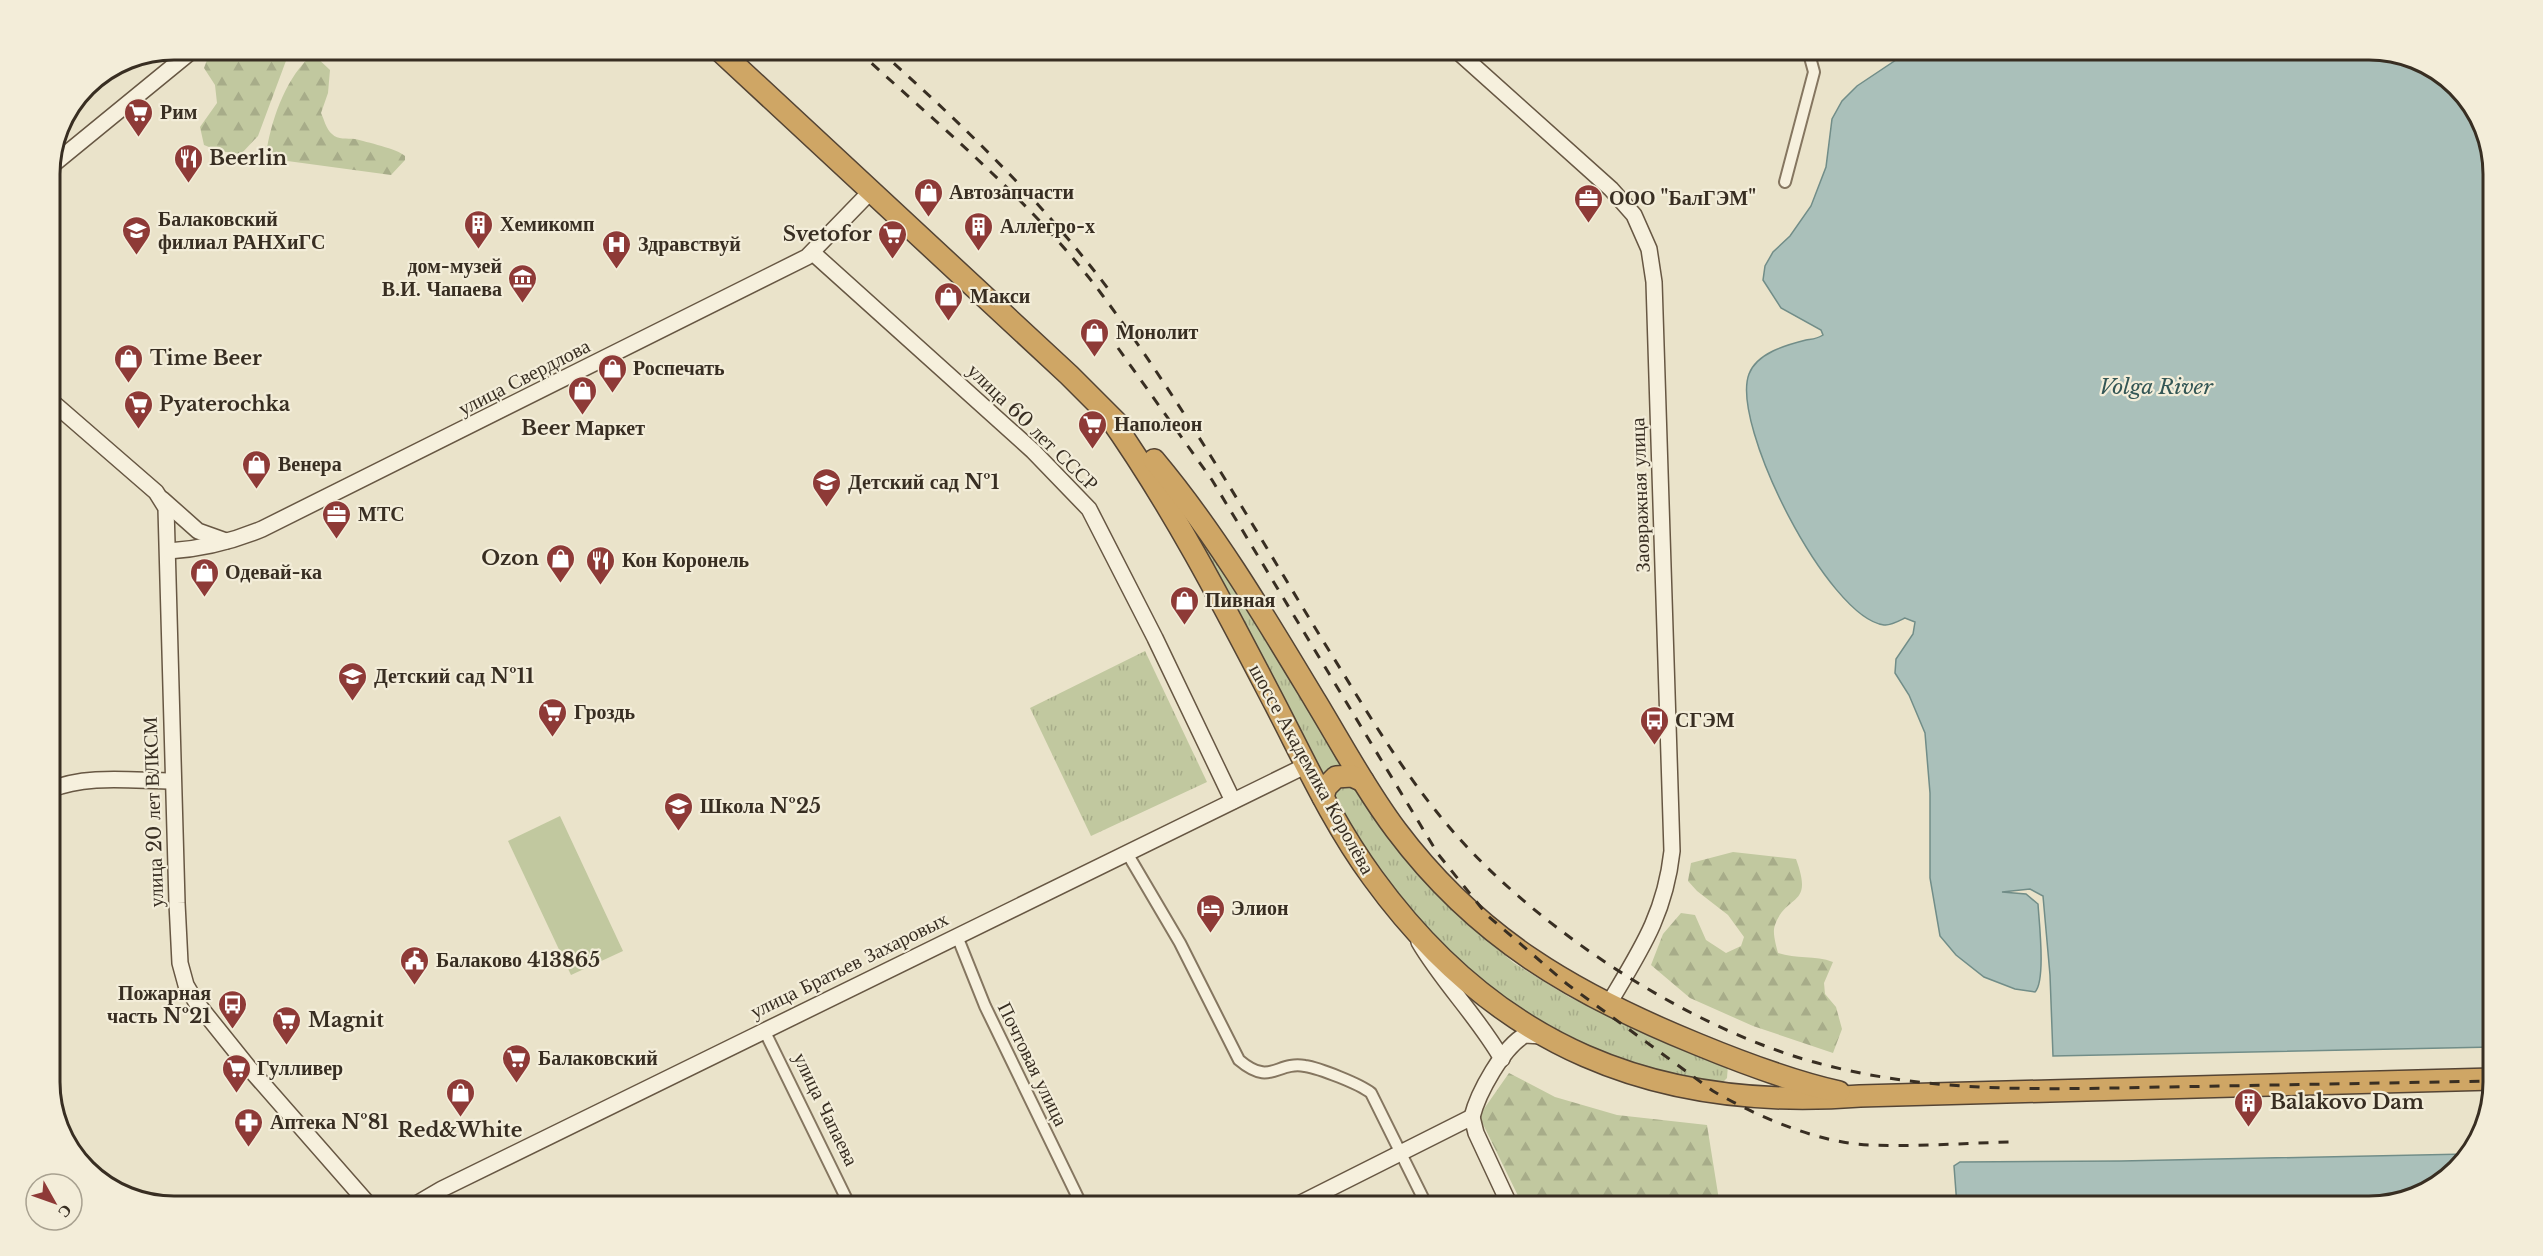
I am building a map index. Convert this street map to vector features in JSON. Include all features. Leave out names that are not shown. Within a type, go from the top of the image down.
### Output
[{"type":"highway","name":"шоссе Академика Королёва","points":[[730,60],[872,190],[1142,446],[1204,524],[1281,643],[1363,781],[1422,862],[1462,903],[1533,963],[1608,1005],[1781,1077],[1860,1096]]},
{"type":"highway","name":"шоссе Академика Королёва","points":[[1108,415],[1158,488],[1186,535],[1323,797],[1371,877],[1408,923],[1466,981],[1547,1037],[1580,1055],[1618,1071],[1643,1078],[1768,1099],[1809,1100],[1860,1096]]},
{"type":"highway","points":[[1323,797],[1326,787],[1336,777],[1353,776],[1363,781]]},
{"type":"highway","points":[[1718,1091],[1727,1087],[1734,1077],[1732,1064],[1726,1056]]},
{"type":"highway","points":[[1860,1096],[2483,1079]]},
{"type":"street","points":[[62,153],[180,60]]},
{"type":"street","name":"Заовражная улица","points":[[1467,60],[1611,189],[1634,215],[1649,249],[1654,282],[1672,851],[1668,882],[1661,907],[1650,933],[1608,1005]]},
{"type":"street","points":[[1785,182],[1814,72],[1811,60]]},
{"type":"street","name":"улица Свердлова","points":[[169,551],[197,549],[229,542],[262,529],[429,448],[813,253],[872,190]]},
{"type":"street","name":"улица 60 лет СССР","points":[[813,253],[1033,451],[1089,509],[1159,645],[1233,801]]},
{"type":"street","name":"улица 20 лет ВЛКСМ","points":[[60,409],[156,492],[166,508],[180,963],[186,985],[229,1045],[361,1196]]},
{"type":"street","points":[[156,492],[198,531],[207,537],[229,542]]},
{"type":"street","name":"улица Братьев Захаровых","points":[[430,1196],[1307,765]]},
{"type":"street","points":[[60,787],[73,783],[108,780],[173,781]]},
{"type":"street","points":[[1127,853],[1180,943],[1239,1060],[1252,1071],[1264,1073],[1304,1065],[1367,1090],[1422,1196]]},
{"type":"street","points":[[1408,923],[1436,969],[1472,1013],[1502,1059]]},
{"type":"street","name":"Почтовая улица","points":[[957,936],[985,1006],[1077,1196]]},
{"type":"street","name":"улица Чапаева","points":[[764,1030],[845,1196]]},
{"type":"street","points":[[1505,1196],[1476,1133],[1472,1117],[1482,1092],[1513,1044],[1525,1035],[1536,1034],[1547,1037]]},
{"type":"street","points":[[1315,1196],[1472,1117]]},
{"type":"green space","points":[[207,60],[286,60],[258,136],[241,154],[219,151],[204,145],[200,127],[217,103],[215,85],[204,68]]},
{"type":"green space","points":[[307,60],[319,60],[330,70],[328,93],[321,113],[332,134],[374,144],[405,156],[405,160],[391,175],[280,160],[267,148],[282,97]]},
{"type":"green space","points":[[1207,538],[1354,771],[1319,777],[1197,542]]},
{"type":"green space","points":[[1145,651],[1207,782],[1091,836],[1030,708]]},
{"type":"green space","points":[[1340,781],[1355,785],[1420,876],[1469,925],[1514,963],[1569,997],[1728,1065],[1727,1078],[1722,1083],[1615,1063],[1482,988],[1397,900],[1332,797]]},
{"type":"green space","points":[[560,816],[623,951],[571,975],[508,841]]},
{"type":"green space","points":[[1733,852],[1796,859],[1801,875],[1800,893],[1780,915],[1774,928],[1775,939],[1778,953],[1833,962],[1824,983],[1825,994],[1836,1007],[1842,1029],[1833,1053],[1753,1026],[1690,998],[1651,965],[1663,934],[1681,913],[1695,915],[1706,940],[1726,953],[1741,946],[1744,937],[1728,915],[1688,881],[1691,863]]},
{"type":"green space","points":[[1509,1073],[1555,1097],[1617,1115],[1707,1125],[1718,1196],[1518,1196],[1479,1116]]},
{"type":"water","name":"Volga River","points":[[1896,60],[2369,60],[2392,62],[2420,72],[2444,88],[2464,110],[2477,137],[2483,166],[2483,1047],[2053,1056],[2050,975],[2043,896],[2030,889],[2002,892],[2026,894],[2038,904],[2041,964],[2035,992],[2015,989],[1984,977],[1956,955],[1940,936],[1930,878],[1930,793],[1925,733],[1909,695],[1895,673],[1896,659],[1913,634],[1915,622],[1905,618],[1884,625],[1861,614],[1837,590],[1812,556],[1788,516],[1754,433],[1747,399],[1749,374],[1765,355],[1781,347],[1823,335],[1821,330],[1781,308],[1763,280],[1765,266],[1773,252],[1790,236],[1811,206],[1826,167],[1832,119],[1842,101],[1857,86]]},
{"type":"water","points":[[2457,1154],[2433,1177],[2406,1190],[2384,1195],[1956,1196],[1954,1166],[1960,1162]]},
{"type":"railway","points":[[868,60],[1017,198],[1076,262],[1103,296],[1190,424],[1378,729],[1436,811],[1472,852],[1515,893],[1562,932],[1614,968],[1667,1000],[1722,1028],[1776,1050],[1829,1066],[1913,1081],[2039,1089],[2483,1081]]},
{"type":"railway","points":[[890,60],[941,106],[1029,194],[1109,290]]},
{"type":"railway","points":[[1118,348],[1212,480],[1438,854],[1488,916],[1567,984],[1713,1091],[1768,1119],[1809,1134],[1869,1145],[2012,1142]]},
{"type":"place","name":"Рим","points":[[139,138]]},
{"type":"place","name":"Beerlin","points":[[188,184]]},
{"type":"place","name":"Автозапчасти","points":[[928,218]]},
{"type":"place","name":"ООО \"БалГЭМ\"","points":[[1588,224]]},
{"type":"place","name":"Хемикомп","points":[[479,250]]},
{"type":"place","name":"Аллегро-х","points":[[979,252]]},
{"type":"place","name":"Балаковский филиал РАНХиГС","points":[[137,256]]},
{"type":"place","name":"Svetofor","points":[[893,260]]},
{"type":"place","name":"Здравствуй","points":[[617,270]]},
{"type":"place","name":"дом-музей В.И. Чапаева","points":[[523,304]]},
{"type":"place","name":"Макси","points":[[949,322]]},
{"type":"place","name":"Монолит","points":[[1095,358]]},
{"type":"place","name":"Time Beer","points":[[129,384]]},
{"type":"place","name":"Роспечать","points":[[612,394]]},
{"type":"place","name":"Beer Маркет","points":[[583,416]]},
{"type":"place","name":"Pyaterochka","points":[[138,430]]},
{"type":"place","name":"Наполеон","points":[[1093,450]]},
{"type":"place","name":"Венера","points":[[257,490]]},
{"type":"place","name":"Детский сад №1","points":[[827,508]]},
{"type":"place","name":"МТС","points":[[337,540]]},
{"type":"place","name":"Ozon","points":[[560,584]]},
{"type":"place","name":"Кон Коронель","points":[[601,586]]},
{"type":"place","name":"Одевай-ка","points":[[204,598]]},
{"type":"place","name":"Пивная","points":[[1184,626]]},
{"type":"place","name":"Детский сад №11","points":[[353,702]]},
{"type":"place","name":"Гроздь","points":[[553,738]]},
{"type":"place","name":"СГЭМ","points":[[1654,746]]},
{"type":"place","name":"Школа №25","points":[[679,832]]},
{"type":"place","name":"Элион","points":[[1210,934]]},
{"type":"place","name":"Балаково 413865","points":[[415,986]]},
{"type":"place","name":"Пожарная часть №21","points":[[232,1030]]},
{"type":"place","name":"Magnit","points":[[287,1046]]},
{"type":"place","name":"Балаковский","points":[[517,1084]]},
{"type":"place","name":"Гулливер","points":[[236,1094]]},
{"type":"place","name":"Red&White","points":[[460,1118]]},
{"type":"place","name":"Balakovo Dam","points":[[2249,1128]]},
{"type":"place","name":"Аптека №81","points":[[249,1148]]}]
